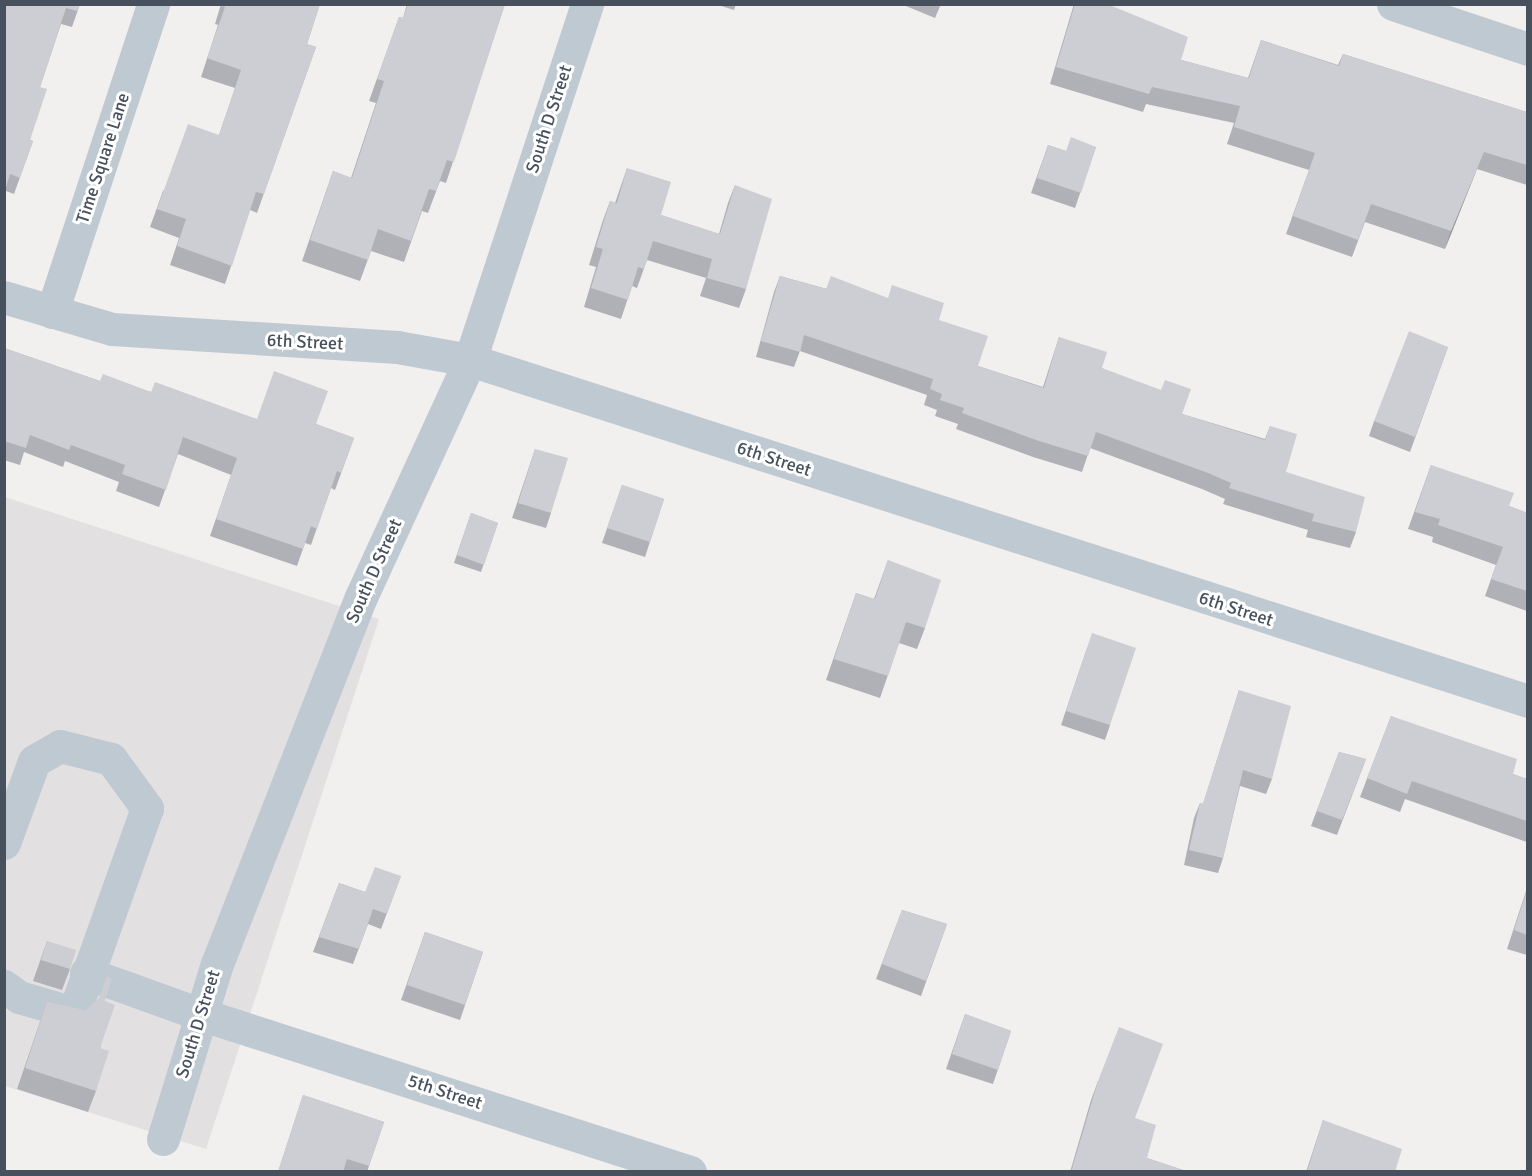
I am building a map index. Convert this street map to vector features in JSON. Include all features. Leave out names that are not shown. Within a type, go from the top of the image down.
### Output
[{"type":"street","name":"Time Square Lane","points":[[52,312],[153,4]]},
{"type":"street","name":"South D Street","points":[[163,1139],[200,1014],[362,597],[470,360],[587,4]]},
{"type":"street","points":[[1393,4],[1527,48]]},
{"type":"street","name":"6th Street","points":[[4,297],[112,329],[164,335],[397,347],[470,360],[1527,701]]},
{"type":"street","points":[[4,843],[34,761],[60,746],[111,759],[147,808],[86,973],[74,1013],[19,997],[4,986]]},
{"type":"street","name":"5th Street","points":[[86,973],[200,1014],[690,1172]]},
{"type":"shaded area","points":[[5,497],[379,619],[206,1149],[5,1086]]},
{"type":"building","points":[[4,4],[80,4],[77,11],[66,8],[40,87],[47,89],[30,140],[33,141],[20,178],[10,174],[4,194]]},
{"type":"building","points":[[222,4],[320,4],[307,44],[316,47],[264,194],[256,192],[232,266],[177,246],[186,219],[157,209],[188,124],[219,135],[241,70],[207,58],[225,7],[221,6]]},
{"type":"building","points":[[408,4],[505,4],[454,162],[447,160],[436,191],[429,189],[411,241],[378,229],[368,260],[310,240],[333,171],[352,178],[384,81],[377,79],[399,17],[403,18]]},
{"type":"building","points":[[1075,4],[1107,4],[1188,37],[1181,60],[1249,78],[1261,40],[1339,66],[1343,54],[1527,112],[1527,165],[1484,152],[1451,231],[1371,204],[1358,240],[1293,216],[1315,153],[1234,127],[1240,106],[1152,87],[1149,94],[1056,67]]},
{"type":"building","points":[[1071,137],[1096,147],[1081,193],[1037,178],[1048,145],[1066,151]]},
{"type":"building","points":[[627,168],[671,182],[661,215],[720,234],[735,185],[772,199],[746,289],[707,278],[712,259],[653,241],[644,269],[638,267],[628,300],[591,288],[603,249],[596,247],[610,201],[617,203]]},
{"type":"building","points":[[780,276],[826,289],[831,276],[888,298],[892,285],[944,303],[939,320],[988,336],[978,366],[1044,388],[1059,337],[1107,352],[1102,368],[1161,390],[1165,380],[1191,389],[1182,414],[1265,440],[1270,426],[1297,434],[1286,472],[1365,497],[1356,532],[1312,521],[1314,514],[1229,488],[1231,483],[1208,473],[1096,432],[1088,456],[1039,441],[962,413],[964,408],[940,400],[942,394],[930,389],[933,379],[804,335],[800,352],[761,341]]},
{"type":"building","points":[[1409,331],[1448,347],[1415,437],[1374,421]]},
{"type":"building","points":[[4,348],[100,381],[103,374],[151,392],[155,382],[257,419],[274,371],[328,391],[316,424],[354,438],[341,473],[337,471],[317,529],[311,526],[303,549],[216,519],[237,458],[183,437],[166,490],[122,474],[125,465],[71,445],[69,450],[30,435],[26,448],[4,441]]},
{"type":"building","points":[[535,449],[568,458],[551,513],[518,503]]},
{"type":"building","points":[[1431,465],[1514,493],[1509,506],[1527,513],[1527,591],[1491,579],[1503,547],[1438,525],[1440,519],[1415,512]]},
{"type":"building","points":[[622,485],[664,499],[650,542],[607,528]]},
{"type":"building","points":[[471,513],[498,523],[484,565],[457,555]]},
{"type":"building","points":[[888,560],[941,580],[925,628],[906,622],[888,676],[834,659],[856,593],[875,599]]},
{"type":"building","points":[[1092,633],[1136,648],[1110,725],[1066,711]]},
{"type":"building","points":[[1239,690],[1291,706],[1272,779],[1243,770],[1223,858],[1189,850],[1200,803],[1203,804]]},
{"type":"building","points":[[1391,716],[1517,759],[1513,774],[1527,779],[1527,821],[1412,781],[1407,794],[1367,778]]},
{"type":"building","points":[[1339,752],[1366,759],[1342,820],[1317,811]]},
{"type":"building","points":[[375,867],[401,876],[387,914],[373,909],[359,949],[319,937],[339,883],[365,892]]},
{"type":"building","points":[[1527,890],[1527,935],[1514,930]]},
{"type":"building","points":[[902,910],[947,924],[926,981],[882,964]]},
{"type":"building","points":[[425,932],[483,952],[465,1005],[407,985]]},
{"type":"building","points":[[47,941],[76,950],[70,969],[41,960]]},
{"type":"building","points":[[107,976],[112,978],[105,1001],[115,1005],[100,1048],[109,1051],[96,1091],[25,1068],[47,1001],[86,1010],[99,998]]},
{"type":"building","points":[[965,1014],[1011,1031],[998,1070],[952,1054]]},
{"type":"building","points":[[1119,1027],[1163,1044],[1135,1118],[1156,1125],[1147,1158],[1189,1172],[1071,1172],[1098,1081]]},
{"type":"building","points":[[303,1095],[384,1122],[369,1166],[347,1159],[343,1172],[278,1172]]},
{"type":"building","points":[[1323,1120],[1402,1149],[1395,1172],[1307,1172]]}]
